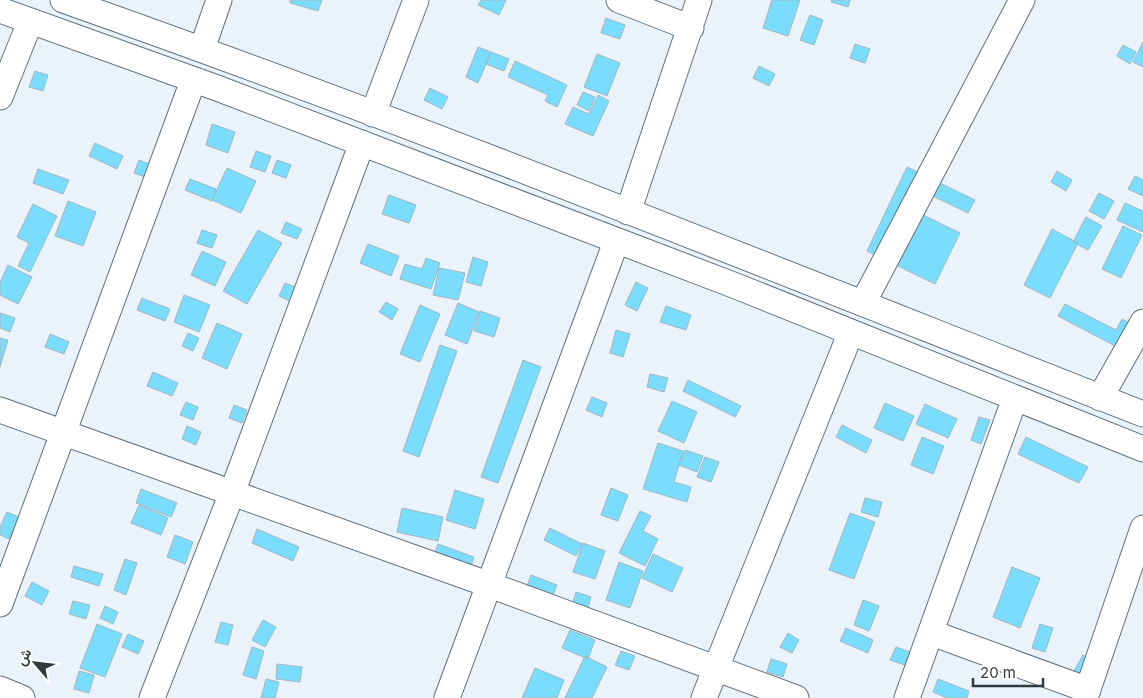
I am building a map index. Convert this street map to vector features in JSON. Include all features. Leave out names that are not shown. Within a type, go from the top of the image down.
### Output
[{"type":"street","points":[[63,0],[202,49],[748,256],[1143,414]]},
{"type":"street","points":[[202,49],[219,0]]},
{"type":"street","points":[[373,114],[416,0]]},
{"type":"street","points":[[618,0],[691,28]]},
{"type":"street","points":[[628,212],[699,0]]},
{"type":"street","points":[[863,303],[1022,0]]},
{"type":"street","points":[[0,10],[362,143],[851,332],[1143,449]]},
{"type":"street","points":[[0,97],[30,22]]},
{"type":"street","points":[[0,604],[193,81]]},
{"type":"street","points":[[152,698],[232,492],[362,143]]},
{"type":"street","points":[[447,698],[616,242]]},
{"type":"street","points":[[1100,398],[1143,322]]},
{"type":"street","points":[[704,698],[851,332]]},
{"type":"street","points":[[907,698],[1015,398]]},
{"type":"street","points":[[0,410],[490,585],[796,698]]},
{"type":"street","points":[[932,632],[1087,694],[1143,528]]},
{"type":"street","points":[[0,690],[22,698]]},
{"type":"building","points":[[290,0],[322,0],[318,11],[290,3]]},
{"type":"building","points":[[481,0],[506,0],[499,15],[478,5]]},
{"type":"building","points":[[772,0],[800,0],[788,36],[763,28]]},
{"type":"building","points":[[832,0],[850,0],[848,7],[831,2]]},
{"type":"building","points":[[810,15],[823,20],[814,45],[800,40]]},
{"type":"building","points":[[606,18],[625,25],[620,39],[601,33]]},
{"type":"building","points":[[1143,42],[1143,67],[1133,62]]},
{"type":"building","points":[[855,44],[870,49],[865,63],[850,58]]},
{"type":"building","points":[[1123,45],[1136,52],[1130,64],[1117,56]]},
{"type":"building","points":[[478,47],[491,52],[478,83],[466,77]]},
{"type":"building","points":[[491,52],[509,59],[504,71],[486,64]]},
{"type":"building","points":[[597,54],[620,63],[607,96],[584,87]]},
{"type":"building","points":[[515,61],[567,85],[557,107],[545,101],[548,95],[508,77]]},
{"type":"building","points":[[759,66],[775,74],[769,86],[753,78]]},
{"type":"building","points":[[35,71],[48,75],[43,91],[29,87]]},
{"type":"building","points":[[430,88],[448,97],[442,109],[424,100]]},
{"type":"building","points":[[583,92],[595,97],[589,111],[577,105]]},
{"type":"building","points":[[598,95],[609,101],[593,136],[565,124],[573,107],[589,114]]},
{"type":"building","points":[[212,124],[235,132],[228,153],[206,145]]},
{"type":"building","points":[[95,143],[123,156],[117,169],[89,156]]},
{"type":"building","points":[[256,151],[271,156],[265,172],[250,167]]},
{"type":"building","points":[[139,160],[154,166],[150,179],[134,173]]},
{"type":"building","points":[[277,160],[291,165],[286,178],[272,173]]},
{"type":"building","points":[[907,167],[975,200],[968,213],[910,185],[901,204],[960,233],[935,284],[867,251]]},
{"type":"building","points":[[227,168],[256,181],[241,213],[212,200]]},
{"type":"building","points":[[38,169],[69,180],[63,194],[33,183]]},
{"type":"building","points":[[1057,171],[1072,180],[1066,191],[1051,182]]},
{"type":"building","points":[[1135,176],[1143,180],[1143,196],[1128,189]]},
{"type":"building","points":[[190,179],[216,189],[212,201],[185,190]]},
{"type":"building","points":[[1099,193],[1114,201],[1104,219],[1089,211]]},
{"type":"building","points":[[389,195],[416,205],[409,223],[382,214]]},
{"type":"building","points":[[68,201],[96,212],[83,246],[55,236]]},
{"type":"building","points":[[1125,203],[1143,211],[1143,232],[1117,220]]},
{"type":"building","points":[[33,204],[57,216],[30,272],[18,266],[29,243],[17,237]]},
{"type":"building","points":[[1086,217],[1102,226],[1088,250],[1073,242]]},
{"type":"building","points":[[286,222],[302,229],[297,239],[281,233]]},
{"type":"building","points":[[1123,226],[1142,235],[1121,278],[1102,269]]},
{"type":"building","points":[[1052,229],[1078,243],[1050,298],[1024,285]]},
{"type":"building","points":[[202,230],[217,235],[212,248],[197,243]]},
{"type":"building","points":[[258,230],[282,243],[247,304],[223,291]]},
{"type":"building","points":[[368,244],[399,256],[391,276],[360,263]]},
{"type":"building","points":[[202,251],[226,262],[215,286],[191,275]]},
{"type":"building","points":[[473,257],[488,262],[481,286],[466,282]]},
{"type":"building","points":[[426,258],[440,263],[431,289],[400,279],[405,264],[422,269]]},
{"type":"building","points":[[8,265],[32,277],[18,304],[0,295],[0,282]]},
{"type":"building","points":[[439,268],[465,273],[458,300],[433,295]]},
{"type":"building","points":[[636,282],[648,288],[637,311],[625,305]]},
{"type":"building","points":[[285,283],[298,288],[292,302],[279,296]]},
{"type":"building","points":[[184,295],[210,305],[199,332],[174,322]]},
{"type":"building","points":[[142,298],[170,309],[165,321],[137,310]]},
{"type":"building","points":[[386,302],[398,309],[392,320],[379,312]]},
{"type":"building","points":[[458,303],[479,312],[467,344],[445,335]]},
{"type":"building","points":[[1065,304],[1116,330],[1122,319],[1134,325],[1121,349],[1058,316]]},
{"type":"building","points":[[420,305],[440,314],[420,362],[400,354]]},
{"type":"building","points":[[666,306],[691,315],[686,330],[660,322]]},
{"type":"building","points":[[480,311],[500,318],[494,337],[474,331]]},
{"type":"building","points":[[0,313],[15,318],[10,332],[0,328]]},
{"type":"building","points":[[217,323],[242,334],[227,369],[202,358]]},
{"type":"building","points":[[616,330],[630,334],[623,357],[610,353]]},
{"type":"building","points":[[188,333],[199,338],[193,351],[182,346]]},
{"type":"building","points":[[50,334],[69,342],[64,354],[45,347]]},
{"type":"building","points":[[0,338],[8,340],[0,367]]},
{"type":"building","points":[[440,345],[457,351],[419,457],[403,451]]},
{"type":"building","points":[[523,360],[541,367],[498,483],[481,477]]},
{"type":"building","points":[[153,372],[178,383],[172,396],[147,386]]},
{"type":"building","points":[[650,374],[668,378],[664,392],[647,387]]},
{"type":"building","points":[[688,380],[741,406],[735,417],[683,391]]},
{"type":"building","points":[[592,397],[607,403],[602,417],[586,410]]},
{"type":"building","points":[[672,401],[697,412],[684,443],[658,431]]},
{"type":"building","points":[[186,402],[198,407],[193,420],[180,415]]},
{"type":"building","points":[[885,403],[914,416],[903,441],[874,428]]},
{"type":"building","points":[[925,404],[957,419],[948,438],[916,424]]},
{"type":"building","points":[[234,405],[247,410],[242,423],[229,418]]},
{"type":"building","points":[[979,417],[990,420],[981,444],[971,440]]},
{"type":"building","points":[[842,425],[872,440],[866,453],[836,437]]},
{"type":"building","points":[[187,426],[201,432],[196,445],[182,439]]},
{"type":"building","points":[[922,437],[944,446],[933,474],[911,465]]},
{"type":"building","points":[[1026,437],[1088,467],[1079,483],[1018,454]]},
{"type":"building","points":[[658,443],[683,451],[674,482],[691,487],[687,502],[643,489]]},
{"type":"building","points":[[685,450],[703,456],[697,472],[679,465]]},
{"type":"building","points":[[705,457],[719,462],[711,482],[697,477]]},
{"type":"building","points":[[611,488],[628,495],[618,521],[601,515]]},
{"type":"building","points":[[141,489],[177,503],[171,517],[136,503]]},
{"type":"building","points":[[455,490],[484,499],[475,529],[446,520]]},
{"type":"building","points":[[865,498],[882,502],[878,517],[861,512]]},
{"type":"building","points":[[139,505],[168,518],[161,535],[131,523]]},
{"type":"building","points":[[402,508],[443,517],[438,541],[397,532]]},
{"type":"building","points":[[640,511],[651,516],[643,531],[658,539],[645,566],[619,553]]},
{"type":"building","points":[[7,512],[19,517],[9,539],[0,535],[0,527]]},
{"type":"building","points":[[850,513],[875,522],[854,579],[829,570]]},
{"type":"building","points":[[550,528],[582,544],[576,556],[544,540]]},
{"type":"building","points":[[257,529],[299,547],[293,561],[252,543]]},
{"type":"building","points":[[175,535],[193,542],[185,564],[167,557]]},
{"type":"building","points":[[583,543],[605,551],[595,579],[573,572]]},
{"type":"building","points":[[438,544],[474,557],[469,572],[432,560]]},
{"type":"building","points":[[653,554],[683,568],[672,592],[642,578]]},
{"type":"building","points":[[125,559],[137,563],[126,595],[114,590]]},
{"type":"building","points":[[619,562],[643,571],[630,608],[606,600]]},
{"type":"building","points":[[74,566],[103,574],[99,586],[71,577]]},
{"type":"building","points":[[1012,567],[1040,578],[1020,628],[993,617]]},
{"type":"building","points":[[531,575],[557,585],[551,599],[526,589]]},
{"type":"building","points":[[32,582],[49,591],[42,605],[25,596]]},
{"type":"building","points":[[576,592],[591,597],[587,611],[572,606]]},
{"type":"building","points":[[863,600],[879,606],[869,631],[854,625]]},
{"type":"building","points":[[73,601],[90,605],[86,619],[69,614]]},
{"type":"building","points":[[105,606],[118,612],[113,624],[100,618]]},
{"type":"building","points":[[263,620],[276,627],[265,647],[252,640]]},
{"type":"building","points":[[221,622],[233,625],[228,645],[215,642]]},
{"type":"building","points":[[97,624],[122,634],[105,677],[80,668]]},
{"type":"building","points":[[1040,624],[1053,628],[1045,652],[1032,648]]},
{"type":"building","points":[[846,628],[873,640],[868,653],[840,641]]},
{"type":"building","points":[[570,630],[595,640],[588,659],[562,648]]},
{"type":"building","points":[[788,633],[799,640],[792,653],[780,647]]},
{"type":"building","points":[[128,634],[144,641],[138,654],[122,647]]},
{"type":"building","points":[[252,647],[264,651],[256,679],[243,675]]},
{"type":"building","points":[[896,647],[910,652],[905,665],[890,660]]},
{"type":"building","points":[[621,651],[635,656],[629,670],[615,665]]},
{"type":"building","points":[[1083,655],[1095,661],[1083,683],[1071,676]]},
{"type":"building","points":[[585,656],[607,667],[592,698],[565,698]]},
{"type":"building","points":[[771,659],[787,664],[783,677],[767,672]]},
{"type":"building","points":[[277,664],[302,667],[300,682],[276,679]]},
{"type":"building","points":[[535,668],[564,680],[557,698],[522,698]]},
{"type":"building","points":[[79,671],[94,675],[89,693],[74,689]]},
{"type":"building","points":[[266,679],[279,682],[275,698],[261,698]]},
{"type":"building","points":[[938,679],[969,691],[967,698],[947,698],[933,692]]}]
